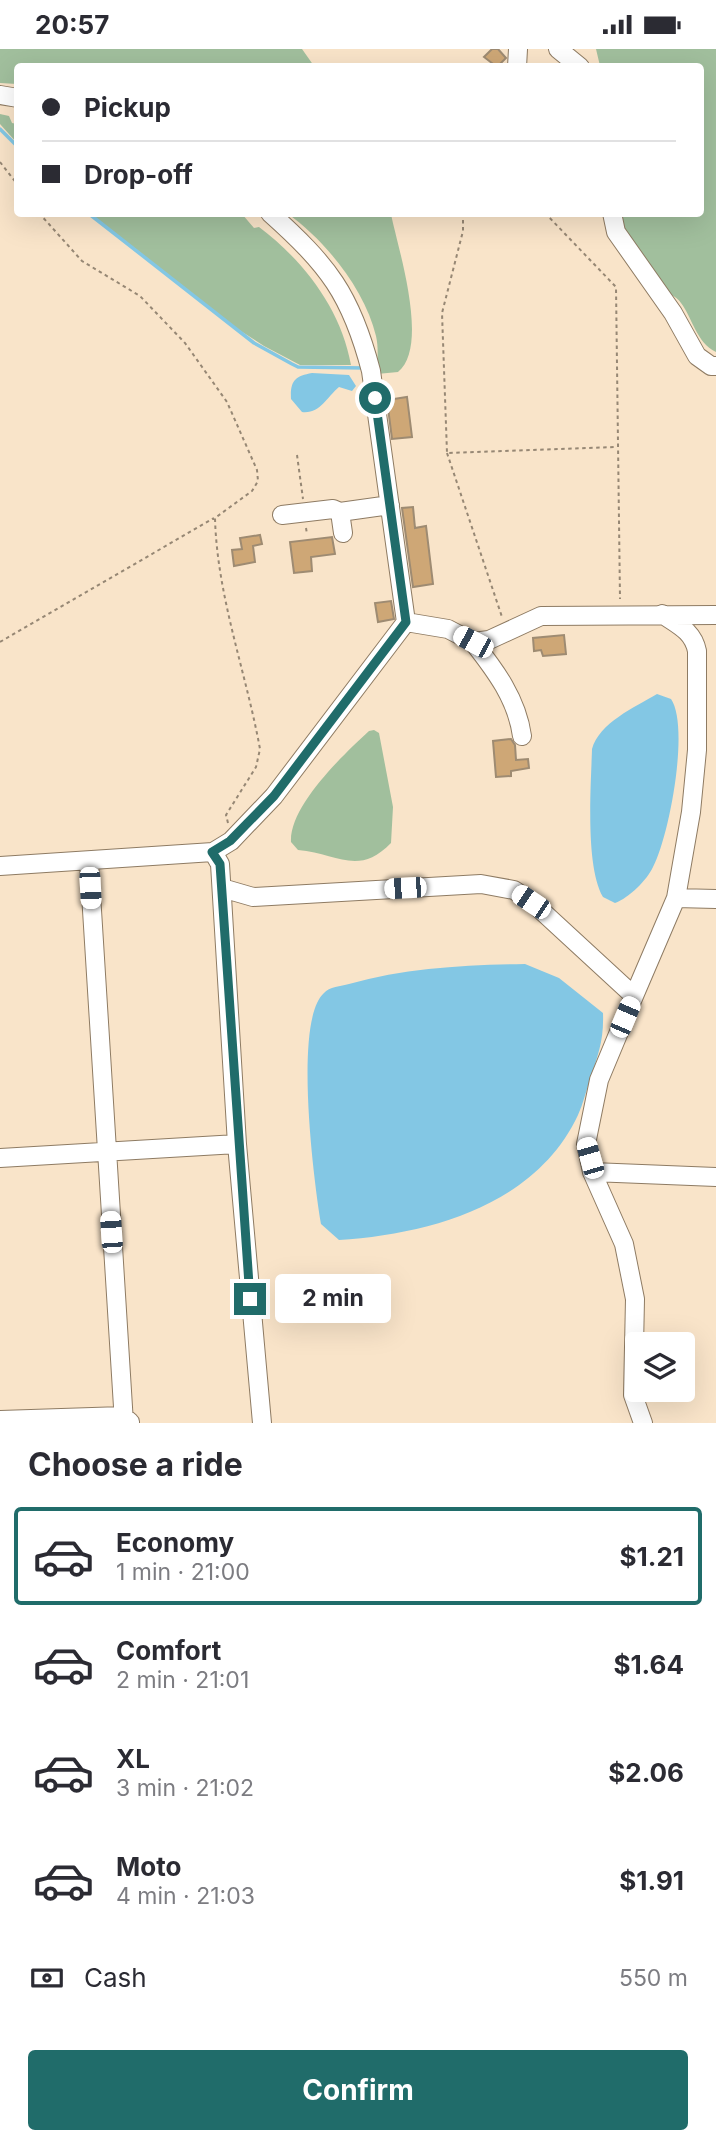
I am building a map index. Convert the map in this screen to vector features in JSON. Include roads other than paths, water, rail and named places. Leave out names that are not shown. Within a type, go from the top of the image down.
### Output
[{"type":"street","points":[[0,866],[212,852],[230,841],[274,796],[406,622],[371,371],[348,300],[328,269],[274,217]]},
{"type":"street","points":[[613,217],[616,232],[673,313],[697,356],[710,366],[716,366]]},
{"type":"street","points":[[282,515],[333,509],[340,512],[390,505]]},
{"type":"street","points":[[340,512],[343,533]]},
{"type":"street","points":[[473,642],[489,640],[541,616],[568,622],[620,614],[710,615]]},
{"type":"street","points":[[643,1423],[632,1395],[635,1299],[624,1244],[592,1172],[586,1144],[598,1080],[676,898],[691,811],[696,750],[697,651],[694,639],[686,630],[662,614]]},
{"type":"street","points":[[694,639],[710,615]]},
{"type":"street","points":[[406,622],[447,629],[473,642],[510,697],[522,736]]},
{"type":"street","points":[[212,852],[220,864],[237,1144],[261,1423]]},
{"type":"street","points":[[0,1420],[126,1420],[105,1153],[89,862]]},
{"type":"street","points":[[222,888],[253,897],[481,884],[500,886],[514,890],[531,902],[634,996]]},
{"type":"street","points":[[676,898],[716,899]]},
{"type":"street","points":[[0,1158],[237,1144]]},
{"type":"street","points":[[592,1172],[716,1177]]},
{"type":"water","points":[[312,373],[349,375],[356,386],[352,391],[339,387],[318,408],[302,412],[291,399],[291,388],[295,380]]},
{"type":"water","points":[[657,694],[671,699],[676,713],[678,757],[671,808],[659,852],[650,872],[632,893],[615,903],[603,897],[597,883],[591,846],[592,749],[602,731],[610,724]]},
{"type":"water","points":[[525,964],[559,978],[603,1013],[600,1047],[583,1102],[559,1146],[536,1172],[508,1193],[477,1209],[444,1222],[409,1231],[339,1240],[321,1224],[308,1103],[309,1035],[315,1009],[324,993],[335,987],[414,971]]},
{"type":"waterway","points":[[0,129],[14,143]]},
{"type":"waterway","points":[[93,217],[254,343],[298,367],[364,368]]}]
